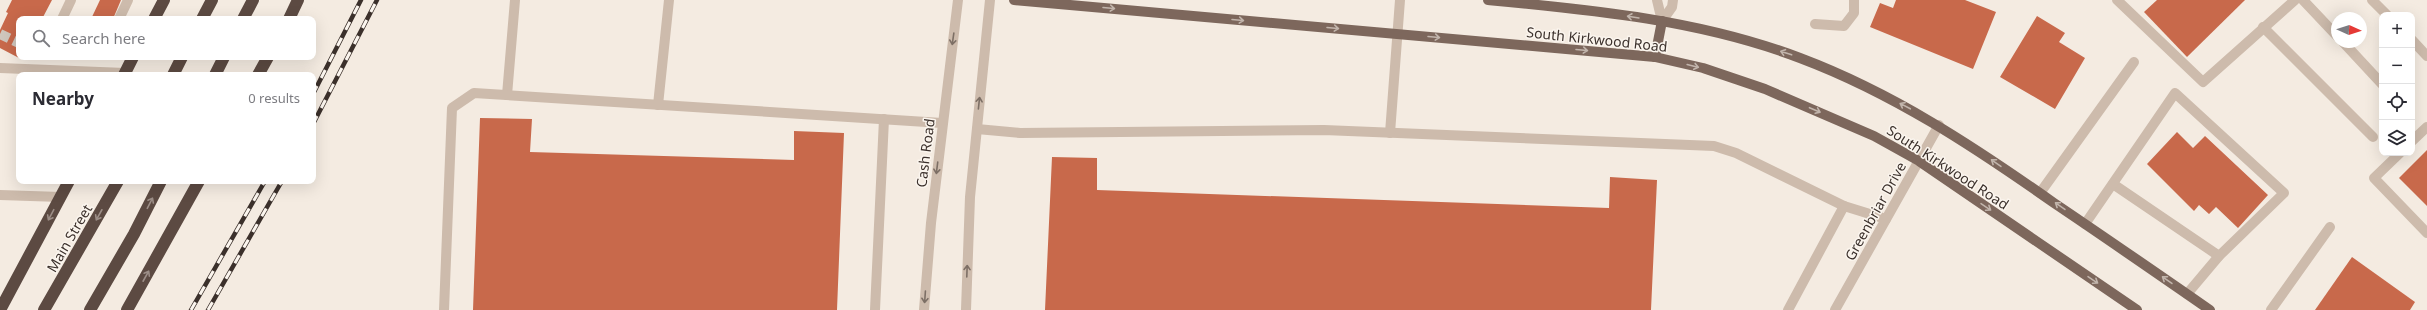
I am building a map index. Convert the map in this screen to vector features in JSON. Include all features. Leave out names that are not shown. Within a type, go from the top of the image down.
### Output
[{"type":"highway","points":[[156,16],[164,0]]},
{"type":"highway","points":[[204,16],[212,0]]},
{"type":"highway","points":[[245,16],[253,0]]},
{"type":"highway","points":[[290,16],[291,0]]},
{"type":"highway","points":[[290,16],[298,0]]},
{"type":"highway","points":[[125,72],[131,60]]},
{"type":"highway","points":[[174,72],[180,60]]},
{"type":"highway","points":[[216,72],[222,60]]},
{"type":"highway","points":[[260,72],[266,60]]},
{"type":"highway","points":[[0,310],[68,184]]},
{"type":"highway","name":"Main Street","points":[[44,310],[116,184]]},
{"type":"highway","points":[[90,310],[134,234],[159,184]]},
{"type":"highway","points":[[127,310],[198,184]]},
{"type":"main road","name":"South Kirkwood Road","points":[[1014,0],[1655,57],[1703,68],[1765,89],[1874,136],[1919,161],[2137,310]]},
{"type":"main road","name":"South Kirkwood Road","points":[[1488,0],[1596,11],[1703,29],[1799,58],[1878,92],[1939,125],[2210,310]]},
{"type":"main road","points":[[1655,57],[1662,22]]},
{"type":"street","points":[[63,16],[71,0]]},
{"type":"street","points":[[120,16],[128,0]]},
{"type":"street","points":[[507,95],[515,0]]},
{"type":"street","points":[[658,105],[669,0]]},
{"type":"street","name":"Cash Road","points":[[924,310],[931,223],[942,122],[958,0]]},
{"type":"street","points":[[966,310],[970,197],[990,0]]},
{"type":"street","points":[[1390,133],[1396,33],[1400,0]]},
{"type":"street","points":[[1657,0],[1662,22]]},
{"type":"street","points":[[1662,22],[1672,7],[1672,0]]},
{"type":"street","points":[[1815,24],[1844,26],[1854,13],[1854,0]]},
{"type":"street","points":[[2117,0],[2203,82],[2295,0]]},
{"type":"street","points":[[2304,0],[2331,29]]},
{"type":"street","points":[[2372,0],[2384,12]]},
{"type":"street","points":[[2263,27],[2372,137]]},
{"type":"street","points":[[2415,43],[2427,56]]},
{"type":"street","points":[[2349,48],[2379,81]]},
{"type":"street","points":[[2040,193],[2134,62]]},
{"type":"street","points":[[0,68],[83,72]]},
{"type":"street","points":[[444,310],[452,108],[474,93],[942,122]]},
{"type":"street","points":[[2085,224],[2175,93],[2284,193],[2219,256],[2187,294]]},
{"type":"street","points":[[875,310],[884,119]]},
{"type":"street","name":"Greenbriar Drive","points":[[1835,310],[1939,125]]},
{"type":"street","points":[[2415,139],[2427,127]]},
{"type":"street","points":[[977,129],[1020,133],[1324,130],[1714,146],[1736,153],[1844,206],[1886,219]]},
{"type":"street","points":[[2397,156],[2374,178],[2427,233]]},
{"type":"street","points":[[2113,184],[2219,256]]},
{"type":"street","points":[[0,195],[61,197]]},
{"type":"street","points":[[1788,310],[1844,206]]},
{"type":"street","points":[[2272,310],[2330,227]]},
{"type":"building","points":[[12,0],[52,0],[44,16],[16,16],[16,56],[0,48],[0,30],[8,13],[6,12]]},
{"type":"building","points":[[100,0],[121,0],[114,16],[92,16]]},
{"type":"building","points":[[1896,0],[1965,0],[1996,12],[1973,69],[1870,27],[1880,3],[1893,8]]},
{"type":"building","points":[[2157,0],[2245,0],[2187,57],[2144,12]]},
{"type":"building","points":[[2037,16],[2065,33],[2059,42],[2085,58],[2055,109],[2000,77]]},
{"type":"building","points":[[480,118],[532,119],[530,152],[794,160],[794,131],[844,133],[837,310],[473,310]]},
{"type":"building","points":[[2177,132],[2193,148],[2205,136],[2268,195],[2238,228],[2216,207],[2209,214],[2199,205],[2194,211],[2147,164]]},
{"type":"building","points":[[2427,150],[2427,206],[2399,178]]},
{"type":"building","points":[[1052,157],[1097,158],[1097,190],[1609,208],[1610,177],[1657,180],[1651,310],[1045,310]]},
{"type":"building","points":[[2352,257],[2415,302],[2410,310],[2315,310]]},
{"type":"tunnel","points":[[0,34],[16,42]]},
{"type":"railway","points":[[316,88],[361,0]]},
{"type":"railway","points":[[316,118],[377,0]]},
{"type":"railway","points":[[191,310],[263,184]]},
{"type":"railway","points":[[208,310],[280,184]]}]
